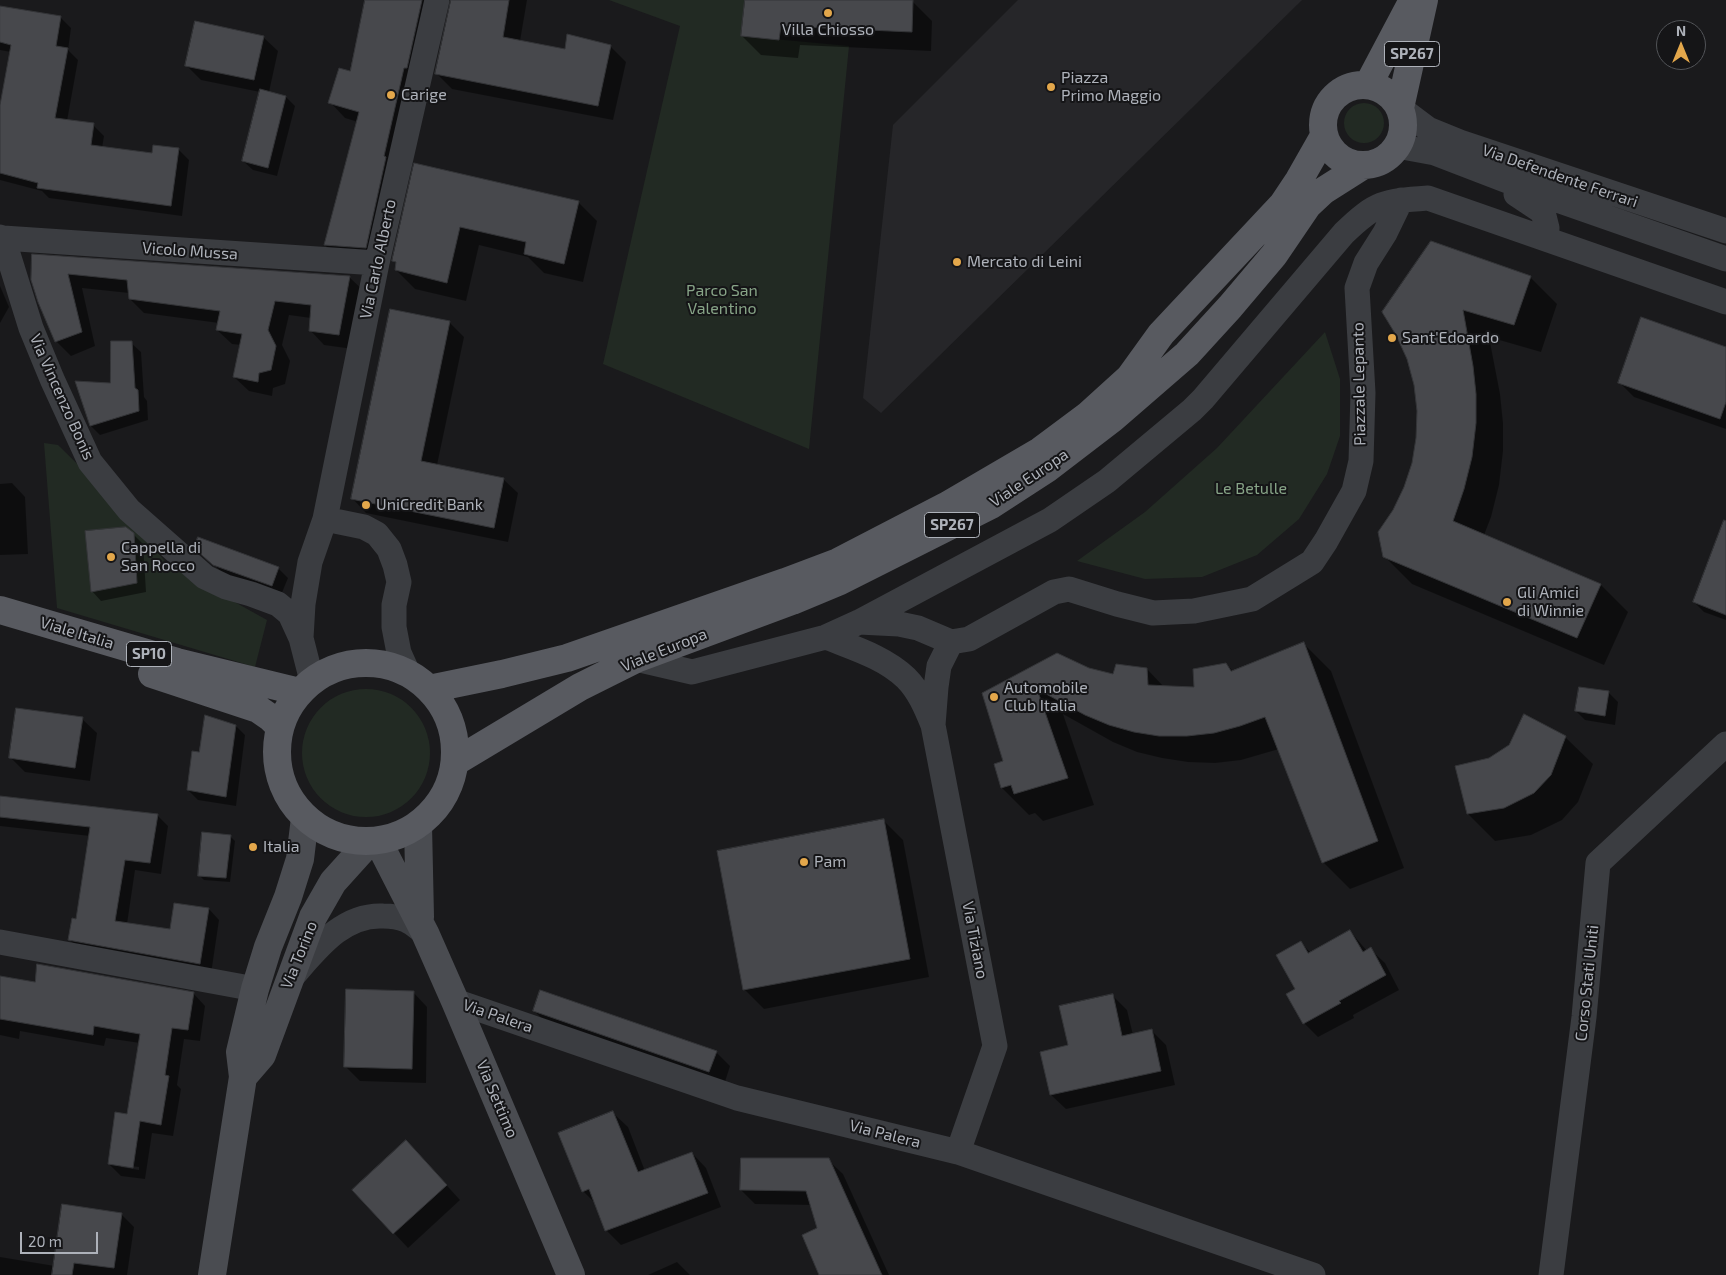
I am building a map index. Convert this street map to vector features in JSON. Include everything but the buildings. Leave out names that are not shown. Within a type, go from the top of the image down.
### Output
[{"type":"main road","name":"SP267","points":[[1368,85],[1413,0]]},
{"type":"main road","name":"SP267","points":[[1400,108],[1424,0]]},
{"type":"main road","points":[[1355,85],[1368,85],[1381,89],[1392,97],[1400,108],[1403,121],[1402,136],[1397,146],[1388,156],[1377,163],[1364,165],[1350,164],[1338,158],[1329,148],[1324,136],[1322,123],[1325,110],[1332,98],[1342,90],[1355,85]]},
{"type":"main road","name":"Viale Europa","points":[[418,681],[502,674],[567,658],[794,579],[838,562],[946,506],[1040,451],[1087,416],[1130,377],[1161,334],[1283,204],[1324,136]]},
{"type":"main road","name":"Viale Europa","points":[[455,762],[580,687],[636,659],[792,601],[840,581],[991,505],[1048,468],[1112,419],[1187,354],[1274,255],[1308,205],[1323,191],[1364,165]]},
{"type":"main road","name":"Viale Italia","points":[[0,610],[177,662],[306,687]]},
{"type":"main road","name":"Viale Italia","points":[[0,627],[172,680],[258,709],[280,727]]},
{"type":"main road","points":[[358,663],[392,667],[418,681],[445,710],[454,736],[455,762],[449,786],[436,808],[418,825],[374,841],[360,841],[331,834],[305,818],[291,801],[281,781],[276,754],[280,727],[288,709],[306,687],[326,672],[358,663]]},
{"type":"main road","name":"Via Torino","points":[[212,1275],[243,1077],[240,1052],[254,989],[297,869],[305,818]]},
{"type":"main road","name":"Via Settimo","points":[[418,825],[423,928]]},
{"type":"main road","name":"Via Torino","points":[[243,1077],[262,1054],[313,918],[333,882],[374,841]]},
{"type":"main road","name":"Via Settimo","points":[[374,841],[423,928],[571,1275]]},
{"type":"street","name":"Via Carlo Alberto","points":[[306,687],[301,638],[310,562],[324,518],[376,263],[437,0]]},
{"type":"street","name":"Via Defendente Ferrari","points":[[1400,108],[1428,129],[1460,142],[1726,232]]},
{"type":"street","name":"Via Defendente Ferrari","points":[[1397,146],[1435,153],[1726,259]]},
{"type":"street","name":"Via Defendente Ferrari","points":[[1506,180],[1518,197],[1543,212],[1547,228],[1546,239]]},
{"type":"street","points":[[636,659],[692,672],[826,637],[859,622],[1050,520],[1107,481],[1202,399],[1344,233],[1364,214],[1383,203],[1428,198],[1726,302]]},
{"type":"street","name":"Piazzale Lepanto","points":[[951,642],[969,639],[1054,592],[1069,588],[1117,604],[1153,613],[1194,611],[1252,599],[1312,562],[1326,542],[1354,491],[1361,462],[1363,393],[1357,288],[1366,263],[1385,233],[1401,200]]},
{"type":"street","name":"Vicolo Mussa","points":[[2,237],[376,263]]},
{"type":"street","name":"Via Vincenzo Bonis","points":[[2,237],[31,328],[90,462],[129,510],[205,577],[226,587],[278,604],[290,614],[301,638]]},
{"type":"street","points":[[324,518],[364,527],[377,534],[389,549],[395,565],[398,582],[394,605],[394,628],[398,652],[418,681]]},
{"type":"street","points":[[859,622],[899,624],[918,628],[951,642]]},
{"type":"street","name":"Via Tiziano","points":[[826,637],[871,655],[891,666],[906,678],[921,698],[933,725],[995,1046],[958,1152]]},
{"type":"street","name":"Via Tiziano","points":[[933,725],[939,666],[951,642]]},
{"type":"street","name":"Corso Stati Uniti","points":[[1552,1275],[1584,1017],[1598,864],[1726,744]]},
{"type":"street","points":[[288,981],[337,930],[355,920],[374,915],[389,916],[405,920],[423,928]]},
{"type":"street","points":[[0,942],[254,989]]},
{"type":"street","name":"Via Palera","points":[[455,1001],[737,1098],[958,1152],[1313,1275]]},
{"type":"shaded area","name":"Mercato di Leini","points":[[1018,0],[1302,0],[881,413],[863,398],[893,125]]},
{"type":"green space","name":"Parco San Valentino","points":[[609,0],[745,0],[741,36],[849,46],[809,449],[603,364],[680,26]]},
{"type":"green space","points":[[1368,103],[1375,106],[1381,112],[1384,123],[1383,131],[1375,140],[1368,143],[1360,143],[1353,140],[1345,131],[1344,119],[1347,112],[1356,104]]},
{"type":"green space","name":"Le Betulle","points":[[1325,332],[1340,379],[1340,436],[1327,474],[1299,519],[1257,555],[1202,577],[1145,579],[1077,561],[1145,512],[1217,448]]},
{"type":"green space","points":[[44,443],[58,445],[118,504],[168,565],[267,620],[255,667],[57,608]]},
{"type":"green space","points":[[366,689],[379,690],[391,694],[411,708],[425,728],[429,740],[429,766],[425,778],[411,798],[391,812],[379,816],[366,817],[353,816],[341,812],[321,798],[307,778],[303,766],[302,753],[303,740],[307,728],[321,708],[341,694],[353,690]]},
{"type":"place","name":"Villa Chiosso","points":[[828,13]]},
{"type":"place","name":"Piazza Primo Maggio","points":[[1051,87]]},
{"type":"place","name":"Carige","points":[[391,95]]},
{"type":"place","name":"Mercato di Leini","points":[[957,262]]},
{"type":"place","name":"Sant'Edoardo","points":[[1392,338]]},
{"type":"place","name":"UniCredit Bank","points":[[366,505]]},
{"type":"place","name":"Cappella di San Rocco","points":[[111,557]]},
{"type":"place","name":"Gli Amici di Winnie","points":[[1507,602]]},
{"type":"place","name":"Automobile Club Italia","points":[[994,697]]},
{"type":"place","name":"Italia","points":[[253,847]]},
{"type":"place","name":"Pam","points":[[804,862]]}]
